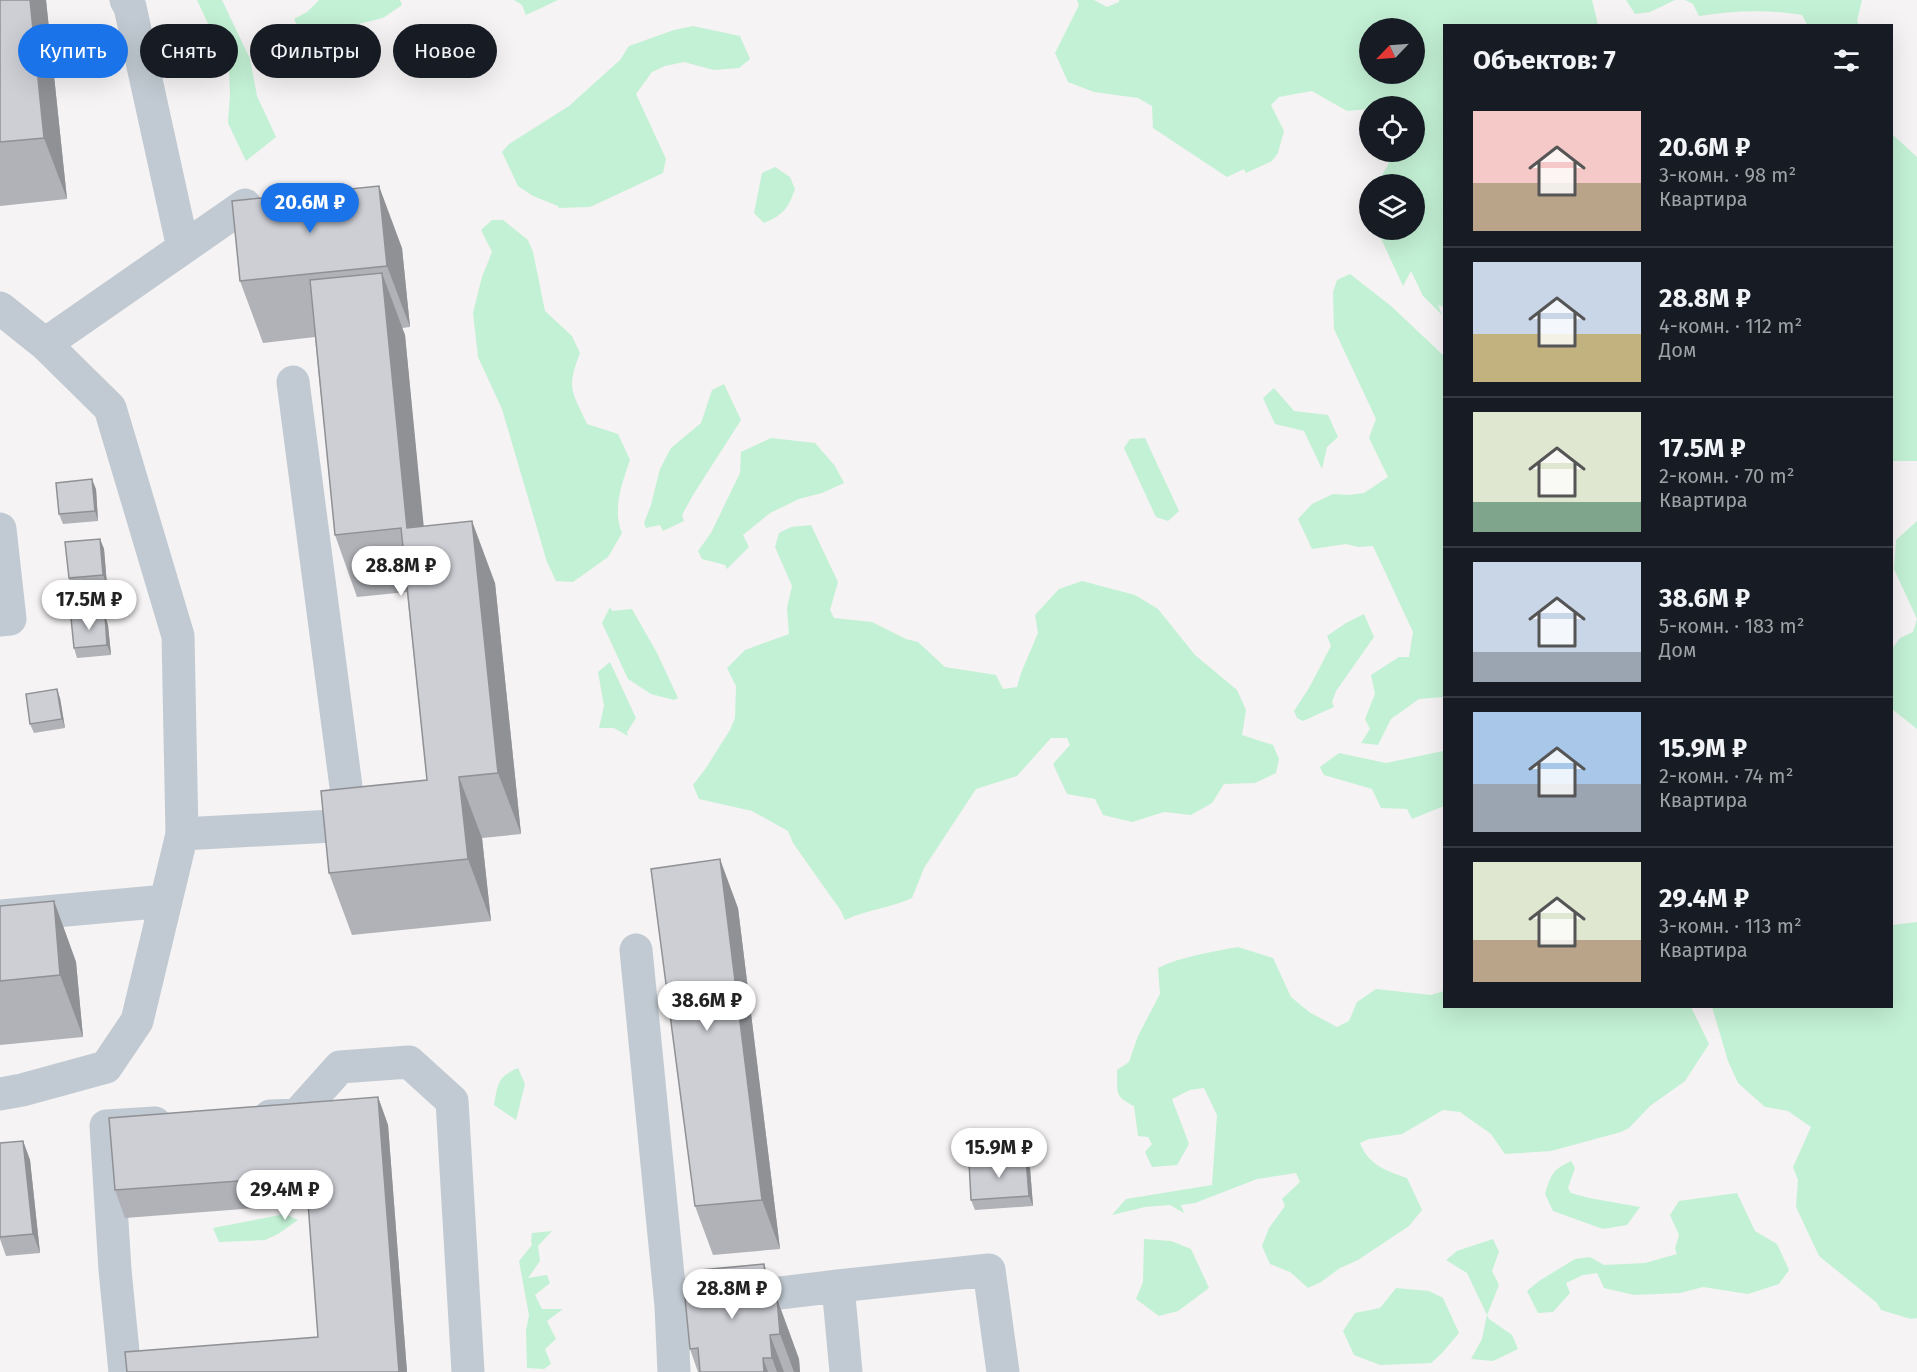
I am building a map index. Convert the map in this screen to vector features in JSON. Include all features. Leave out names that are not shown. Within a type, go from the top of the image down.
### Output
[{"type":"lane","points":[[126,0],[130,7],[183,248]]},
{"type":"lane","points":[[45,344],[245,205]]},
{"type":"lane","points":[[0,308],[45,344],[110,408],[178,636],[182,834],[138,1021],[106,1067],[0,1094]]},
{"type":"lane","points":[[182,834],[351,825],[293,382]]},
{"type":"lane","points":[[0,529],[10,619],[0,621]]},
{"type":"lane","points":[[0,916],[166,901]]},
{"type":"lane","points":[[636,950],[670,1306],[674,1372]]},
{"type":"lane","points":[[237,1118],[297,1115],[340,1067],[409,1062],[452,1101],[468,1372]]},
{"type":"lane","points":[[125,1372],[115,1270],[106,1126],[190,1121]]},
{"type":"lane","points":[[670,1306],[989,1270],[1003,1372]]},
{"type":"lane","points":[[838,1286],[846,1372]]},
{"type":"green space","points":[[197,0],[222,0],[233,24],[208,24]]},
{"type":"green space","points":[[319,0],[400,0],[402,5],[383,18],[358,24],[296,24],[294,19],[307,12]]},
{"type":"green space","points":[[514,0],[558,0],[526,15],[522,5]]},
{"type":"green space","points":[[1077,0],[1094,0],[1107,7],[1119,0],[1592,0],[1598,24],[1443,24],[1443,307],[1438,305],[1442,315],[1423,296],[1411,271],[1403,286],[1382,240],[1425,240],[1425,174],[1383,174],[1388,162],[1425,162],[1425,96],[1359,96],[1359,110],[1347,111],[1312,91],[1279,97],[1271,105],[1284,131],[1278,153],[1272,161],[1246,173],[1244,169],[1227,177],[1153,128],[1152,106],[1138,98],[1094,92],[1068,82],[1055,53],[1079,5]]},
{"type":"green space","points":[[1626,0],[1675,0],[1650,12],[1635,14]]},
{"type":"green space","points":[[1685,0],[1862,0],[1857,21],[1858,24],[1807,24],[1802,15],[1764,11],[1699,16],[1693,4]]},
{"type":"green space","points":[[693,26],[740,36],[750,59],[739,68],[714,70],[684,62],[665,66],[652,72],[636,94],[666,159],[663,173],[590,207],[559,208],[518,186],[502,152],[509,144],[569,106],[620,60],[629,46],[674,30]]},
{"type":"green space","points":[[238,34],[250,59],[250,78],[254,78],[257,96],[276,137],[246,161],[228,123],[229,78],[238,78]]},
{"type":"green space","points":[[1893,135],[1917,157],[1917,461],[1893,461]]},
{"type":"green space","points":[[775,167],[790,177],[795,189],[784,210],[764,223],[754,213],[762,173]]},
{"type":"green space","points":[[492,220],[503,220],[528,240],[533,252],[545,311],[572,336],[580,353],[572,383],[575,397],[587,424],[618,434],[630,460],[621,487],[618,506],[622,533],[608,557],[573,582],[556,581],[547,562],[502,409],[478,357],[473,313],[482,277],[492,252],[481,230]]},
{"type":"green space","points":[[1350,274],[1391,306],[1443,355],[1443,697],[1419,699],[1391,719],[1378,745],[1361,743],[1370,729],[1365,719],[1375,694],[1371,675],[1399,657],[1409,657],[1413,632],[1373,546],[1358,547],[1346,544],[1312,549],[1298,519],[1312,504],[1333,494],[1364,493],[1388,477],[1369,438],[1376,419],[1334,329],[1333,292],[1337,280]]},
{"type":"green space","points":[[724,384],[741,420],[693,495],[682,515],[684,521],[663,531],[660,525],[646,528],[644,523],[660,469],[671,448],[701,423],[712,390]]},
{"type":"green space","points":[[1274,388],[1294,411],[1328,415],[1338,437],[1327,447],[1322,469],[1304,431],[1275,424],[1263,398]]},
{"type":"green space","points":[[771,438],[815,443],[835,466],[844,483],[822,493],[799,499],[770,513],[743,535],[749,547],[727,569],[725,565],[702,559],[698,551],[711,533],[740,473],[741,452]]},
{"type":"green space","points":[[1145,438],[1179,511],[1168,521],[1156,517],[1124,448],[1130,439]]},
{"type":"green space","points":[[1917,521],[1917,619],[1894,569],[1896,540]]},
{"type":"green space","points":[[811,525],[838,582],[830,610],[834,618],[872,622],[906,639],[918,642],[945,667],[996,675],[1003,689],[1017,687],[1038,633],[1035,615],[1059,589],[1082,581],[1135,595],[1158,609],[1195,655],[1237,690],[1246,710],[1242,735],[1273,745],[1279,759],[1276,773],[1255,783],[1224,784],[1212,803],[1191,815],[1164,812],[1132,822],[1103,815],[1095,799],[1067,794],[1053,764],[1070,745],[1067,738],[1051,738],[1017,776],[976,789],[924,868],[912,898],[845,920],[793,843],[788,831],[752,811],[699,799],[693,785],[730,730],[735,718],[736,686],[727,668],[745,650],[789,634],[787,608],[792,586],[775,547],[779,533],[791,527]]},
{"type":"green space","points":[[610,607],[612,611],[632,609],[657,653],[678,698],[674,700],[651,694],[628,679],[602,623]]},
{"type":"green space","points":[[1364,614],[1374,637],[1336,691],[1332,702],[1334,707],[1303,721],[1297,718],[1294,711],[1331,646],[1327,636]]},
{"type":"green space","points":[[1917,619],[1917,729],[1893,710],[1893,648],[1900,638],[1913,632]]},
{"type":"green space","points":[[610,662],[636,718],[627,732],[628,736],[614,728],[599,728],[604,706],[598,672]]},
{"type":"green space","points":[[1443,751],[1443,806],[1412,819],[1407,809],[1381,808],[1372,789],[1324,775],[1320,767],[1339,753],[1386,763]]},
{"type":"green space","points":[[1917,922],[1917,1318],[1911,1319],[1881,1310],[1877,1303],[1819,1256],[1796,1207],[1798,1180],[1793,1167],[1811,1127],[1788,1111],[1765,1107],[1738,1083],[1728,1061],[1712,1008],[1893,1008],[1893,925]]},
{"type":"green space","points":[[1238,947],[1273,958],[1291,997],[1309,1012],[1337,1027],[1349,1021],[1357,1002],[1376,989],[1431,995],[1443,991],[1443,1008],[1691,1008],[1709,1044],[1685,1081],[1650,1106],[1629,1128],[1621,1132],[1551,1151],[1505,1154],[1491,1134],[1460,1112],[1443,1110],[1402,1134],[1369,1139],[1360,1143],[1363,1151],[1373,1162],[1385,1170],[1407,1178],[1422,1210],[1409,1226],[1358,1260],[1340,1268],[1321,1282],[1308,1288],[1290,1272],[1270,1264],[1262,1246],[1269,1228],[1285,1206],[1282,1199],[1300,1182],[1296,1173],[1257,1179],[1195,1203],[1181,1205],[1184,1213],[1170,1205],[1145,1207],[1112,1215],[1126,1199],[1212,1185],[1217,1115],[1204,1088],[1190,1090],[1172,1099],[1189,1144],[1177,1165],[1152,1167],[1145,1152],[1152,1144],[1148,1137],[1138,1136],[1134,1106],[1120,1096],[1117,1088],[1117,1070],[1129,1062],[1138,1036],[1160,994],[1158,968],[1187,957]]},
{"type":"green space","points":[[518,1068],[525,1084],[516,1120],[494,1105],[502,1078]]},
{"type":"green space","points":[[1571,1161],[1575,1168],[1568,1188],[1571,1193],[1640,1207],[1627,1225],[1603,1229],[1553,1211],[1545,1194],[1549,1182],[1556,1170]]},
{"type":"green space","points":[[1737,1193],[1755,1231],[1777,1244],[1789,1270],[1779,1284],[1748,1294],[1703,1287],[1680,1293],[1634,1295],[1604,1288],[1597,1273],[1583,1275],[1566,1283],[1570,1293],[1553,1312],[1538,1313],[1527,1291],[1575,1259],[1590,1257],[1604,1265],[1645,1263],[1677,1254],[1675,1249],[1679,1235],[1670,1215],[1679,1201]]},
{"type":"green space","points":[[285,1214],[298,1220],[265,1240],[219,1242],[213,1228]]},
{"type":"green space","points":[[552,1231],[538,1246],[540,1261],[528,1278],[547,1275],[550,1283],[535,1295],[542,1309],[563,1309],[547,1321],[556,1339],[545,1349],[551,1364],[544,1369],[527,1368],[526,1331],[529,1315],[519,1261],[532,1245],[532,1233]]},
{"type":"green space","points":[[1144,1239],[1171,1241],[1191,1249],[1209,1288],[1178,1311],[1159,1316],[1136,1299],[1143,1282]]},
{"type":"green space","points":[[1493,1239],[1499,1252],[1492,1271],[1499,1285],[1487,1315],[1467,1273],[1446,1260],[1457,1251]]},
{"type":"green space","points":[[1396,1288],[1429,1291],[1443,1298],[1459,1333],[1431,1363],[1380,1365],[1354,1355],[1343,1331],[1355,1313],[1380,1308]]},
{"type":"green space","points":[[1487,1315],[1489,1319],[1512,1335],[1518,1349],[1493,1361],[1471,1359],[1482,1339]]},
{"type":"building","points":[[0,0],[30,0],[32,24],[18,24],[18,78],[38,78],[44,138],[0,142]]},
{"type":"building","points":[[379,186],[387,266],[240,281],[232,201]]},
{"type":"building","points":[[382,273],[407,528],[472,521],[498,773],[459,777],[468,859],[329,873],[321,791],[427,780],[401,528],[335,535],[310,280]]},
{"type":"building","points":[[92,479],[95,511],[59,514],[56,483]]},
{"type":"building","points":[[100,539],[103,575],[69,578],[65,542]]},
{"type":"building","points":[[105,615],[107,645],[74,648],[71,618]]},
{"type":"building","points":[[57,689],[62,719],[30,724],[26,694]]},
{"type":"building","points":[[720,859],[762,1200],[695,1206],[651,869]]},
{"type":"building","points":[[54,901],[60,975],[0,981],[0,906]]},
{"type":"building","points":[[378,1097],[399,1372],[127,1372],[125,1352],[318,1337],[306,1176],[115,1190],[109,1118]]},
{"type":"building","points":[[23,1141],[33,1234],[0,1237],[0,1143]]},
{"type":"building","points":[[1026,1158],[1029,1196],[971,1200],[969,1162]]},
{"type":"building","points":[[764,1264],[767,1299],[777,1298],[780,1334],[770,1335],[772,1358],[763,1358],[764,1372],[700,1372],[698,1348],[690,1349],[685,1298],[694,1298],[693,1287],[702,1286],[701,1270]]}]
